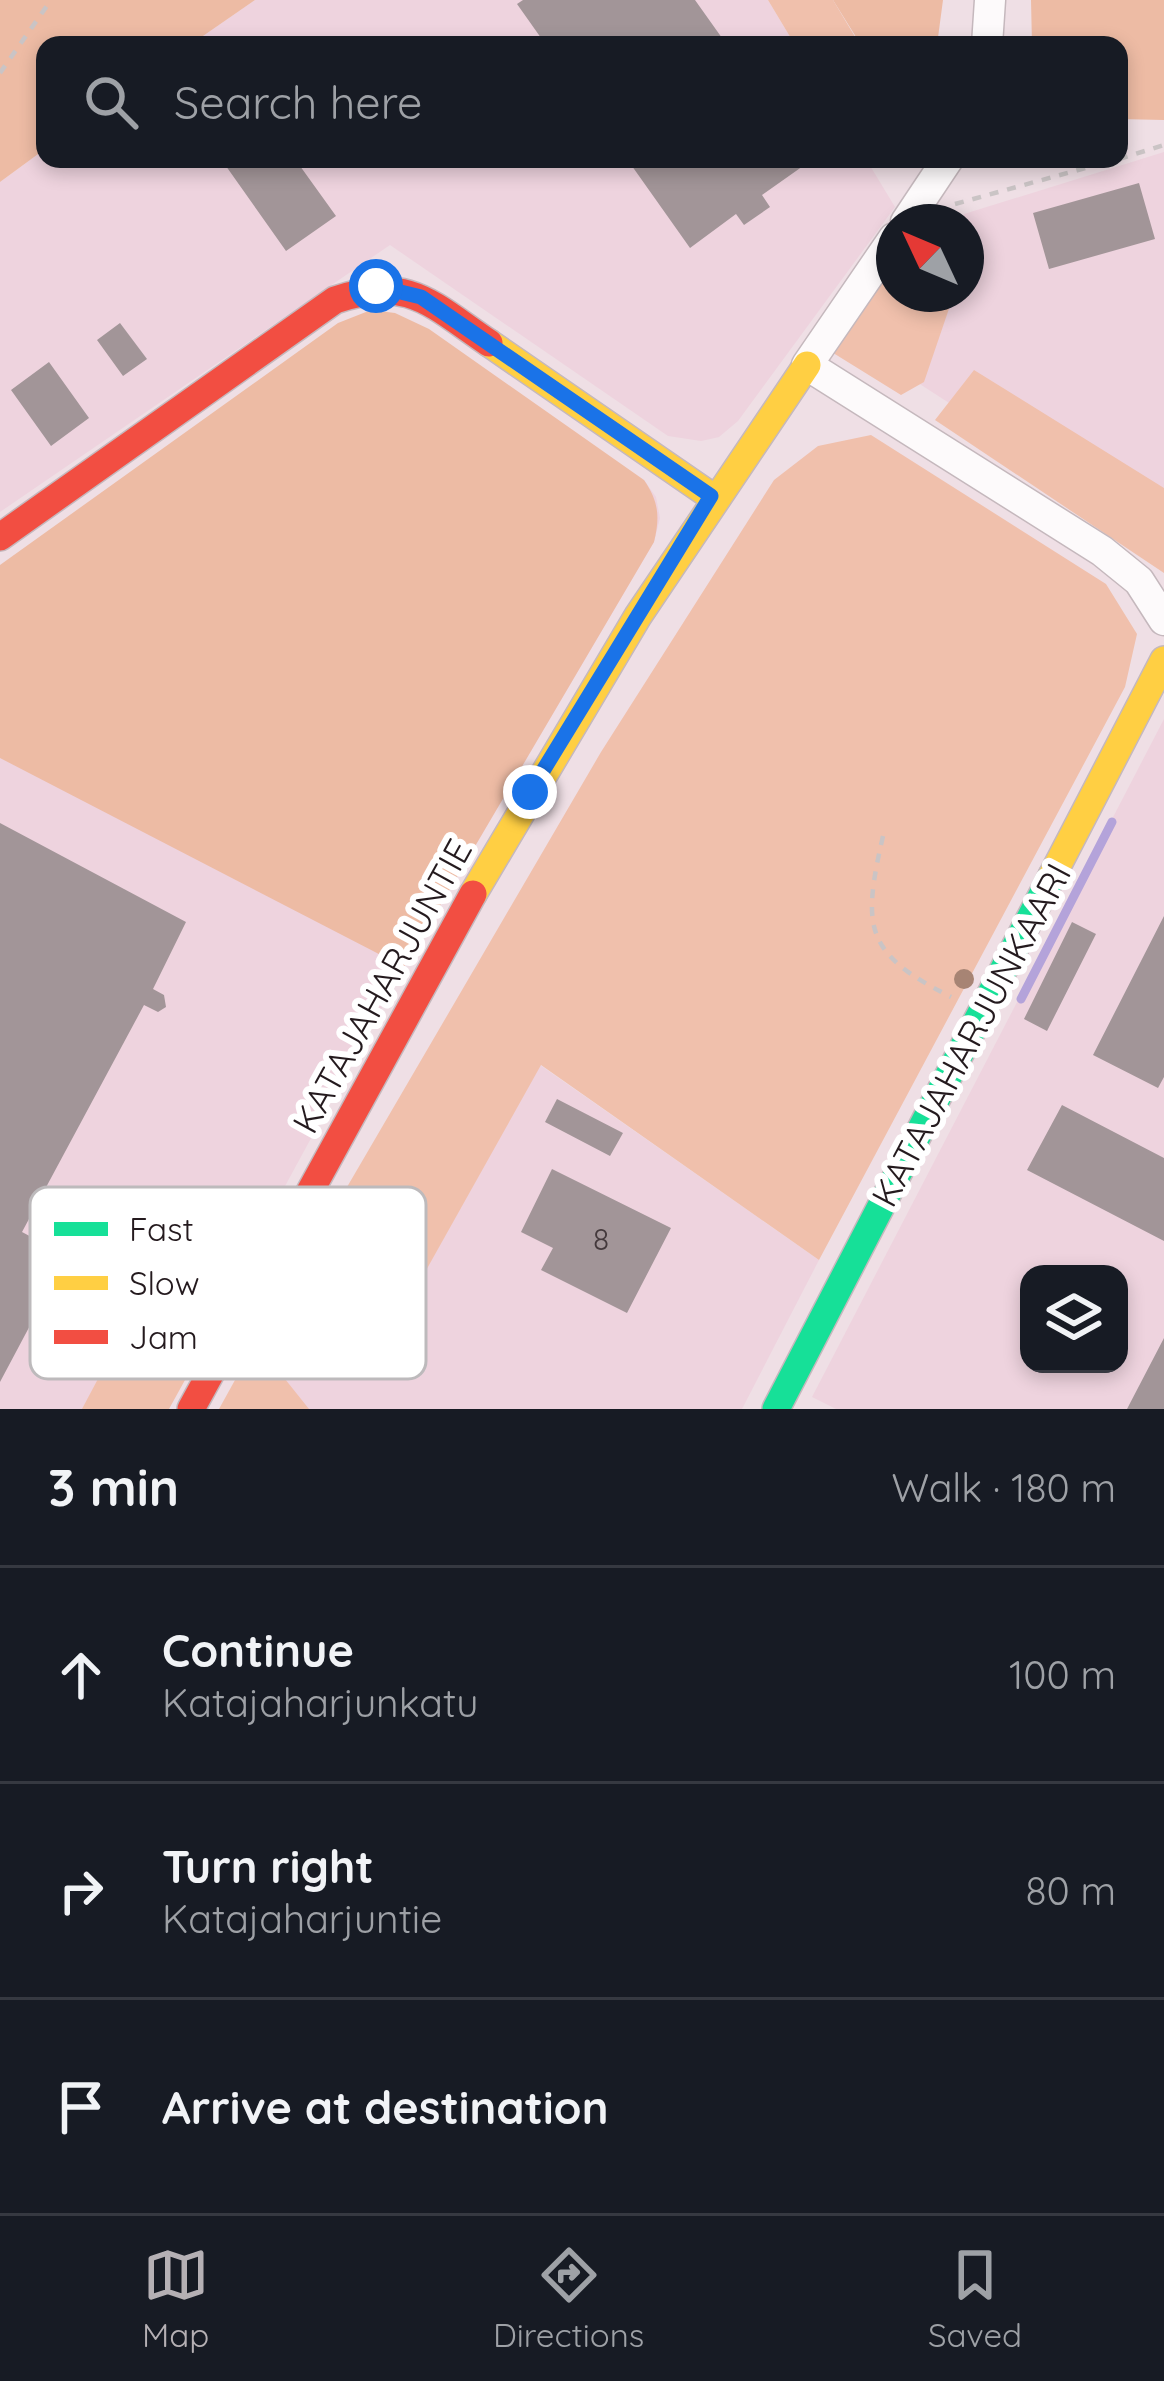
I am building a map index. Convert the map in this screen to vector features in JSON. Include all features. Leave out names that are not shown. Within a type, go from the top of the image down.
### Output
[{"type":"street","points":[[988,36],[990,0]]},
{"type":"street","points":[[918,204],[942,168]]},
{"type":"street","points":[[876,264],[807,364],[1102,550],[1139,580],[1164,620]]},
{"type":"street","points":[[0,536],[335,300],[376,286],[421,297],[711,496]]},
{"type":"street","name":"KATAJAHARJUNTIE","points":[[312,1187],[530,792],[711,496],[807,364]]},
{"type":"street","name":"KATAJAHARJUNKAARI","points":[[776,1409],[1164,661]]},
{"type":"street","name":"KATAJAHARJUNTIE","points":[[190,1409],[207,1379]]},
{"type":"path","points":[[0,73],[51,0]]},
{"type":"path","points":[[1128,156],[1164,145]]},
{"type":"path","points":[[970,204],[1088,168]]},
{"type":"path","points":[[883,836],[870,891],[870,928],[882,953],[982,1014]]},
{"type":"shaded area","points":[[0,0],[255,0],[203,36],[36,36],[36,156],[0,182]]},
{"type":"shaded area","points":[[255,0],[768,0],[790,36],[203,36]]},
{"type":"shaded area","points":[[768,0],[833,0],[855,36],[790,36]]},
{"type":"shaded area","points":[[833,0],[943,0],[938,36],[855,36]]},
{"type":"shaded area","points":[[1031,0],[1164,0],[1164,120],[1128,119],[1128,36],[1032,36]]},
{"type":"shaded area","points":[[1164,152],[1164,542],[912,379],[932,312],[984,312],[984,208],[1112,168],[1128,168],[1128,163]]},
{"type":"shaded area","points":[[36,156],[36,168],[871,168],[893,204],[876,204],[876,233],[738,421],[719,437],[701,441],[668,436],[390,245],[0,512],[0,182]]},
{"type":"shaded area","points":[[876,284],[876,312],[948,312],[924,382],[901,395],[830,351]]},
{"type":"shaded area","points":[[371,310],[395,313],[429,329],[644,480],[657,517],[654,542],[404,967],[0,758],[0,565],[338,323]]},
{"type":"shaded area","points":[[974,370],[1164,488],[1164,573],[935,420]]},
{"type":"shaded area","points":[[871,435],[1106,584],[1137,634],[1125,687],[819,1260],[541,1065],[426,1270],[426,1187],[347,1187],[601,752],[774,480],[818,446]]},
{"type":"shaded area","points":[[644,480],[656,497],[660,518],[654,542],[404,967],[285,1187],[30,1187],[30,1379],[180,1379],[164,1409],[0,1409],[0,565]]},
{"type":"shaded area","points":[[1164,719],[1164,1409],[836,1409],[812,1397]]},
{"type":"shaded area","points":[[540,1065],[819,1260],[742,1409],[224,1409],[240,1379],[426,1379],[426,1269]]},
{"type":"shaded area","points":[[98,1379],[186,1379],[169,1409],[82,1409]]},
{"type":"shaded area","points":[[236,1379],[285,1379],[309,1409],[219,1409]]},
{"type":"building","points":[[523,0],[695,0],[721,36],[540,36],[517,4]]},
{"type":"building","points":[[227,168],[301,168],[336,216],[286,251]]},
{"type":"building","points":[[633,168],[800,168],[762,195],[770,207],[744,225],[736,214],[690,248]]},
{"type":"building","points":[[1139,183],[1155,239],[1049,269],[1033,213]]},
{"type":"building","points":[[120,323],[147,359],[123,376],[97,340]]},
{"type":"building","points":[[49,362],[89,418],[51,446],[11,390]]},
{"type":"building","points":[[0,823],[186,922],[153,989],[164,995],[166,1007],[158,1012],[144,1005],[46,1187],[30,1187],[30,1217],[22,1232],[30,1236],[30,1326],[0,1382]]},
{"type":"building","points":[[1164,916],[1164,1077],[1158,1088],[1093,1055]]},
{"type":"building","points":[[1072,922],[1096,934],[1047,1031],[1024,1019]]},
{"type":"building","points":[[557,1099],[623,1133],[610,1156],[545,1122]]},
{"type":"building","points":[[1062,1105],[1164,1158],[1164,1241],[1027,1170]]},
{"type":"building","points":[[552,1169],[671,1228],[627,1313],[541,1270],[553,1248],[521,1232]]},
{"type":"building","points":[[1164,1338],[1164,1409],[1127,1409]]},
{"type":"waterway","points":[[1021,999],[1112,822]]},
{"type":"traffic: fast","points":[[776,1409],[1052,876]]},
{"type":"traffic: slow","points":[[489,343],[711,496]]},
{"type":"traffic: slow","points":[[473,894],[638,616],[807,365]]},
{"type":"traffic: slow","points":[[1052,876],[1164,660]]},
{"type":"traffic: jam","points":[[0,537],[335,300],[360,293],[400,292],[434,305],[489,343]]},
{"type":"traffic: jam","points":[[313,1187],[473,894]]},
{"type":"traffic: jam","points":[[191,1409],[207,1379]]},
{"type":"route","points":[[376,286],[421,297],[711,496],[530,792]]}]
